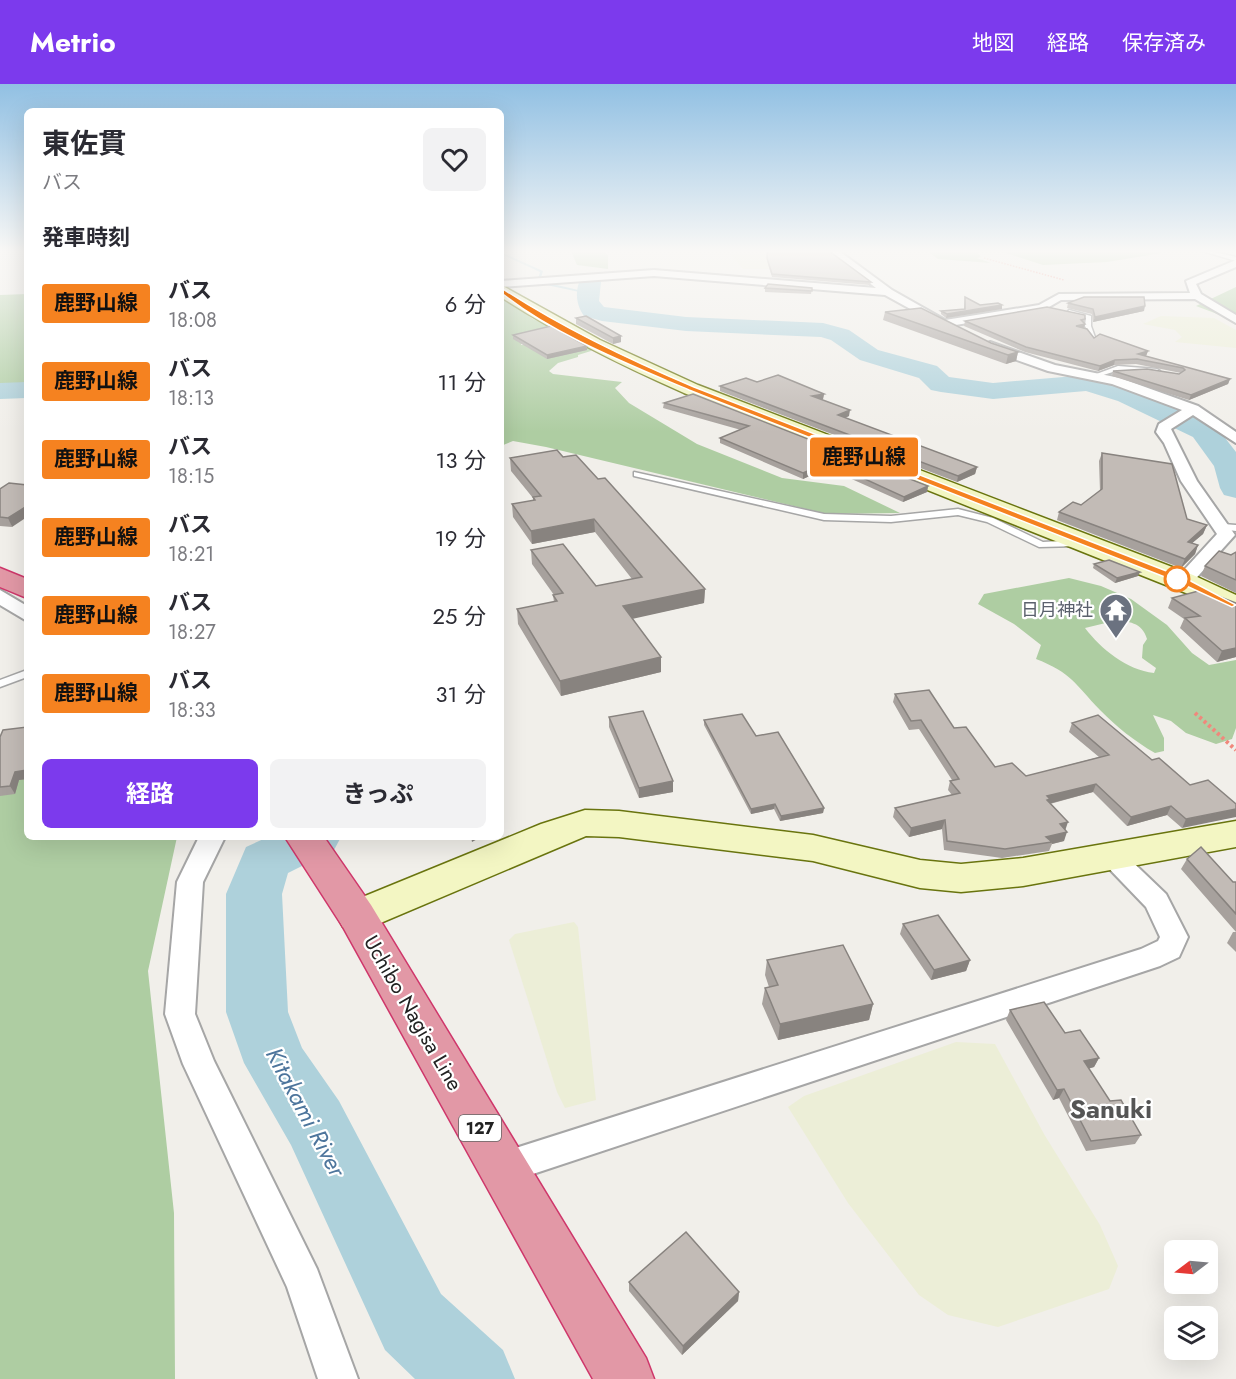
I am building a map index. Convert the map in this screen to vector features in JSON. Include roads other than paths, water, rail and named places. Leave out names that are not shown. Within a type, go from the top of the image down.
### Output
[{"type":"highway","points":[[0,576],[24,588]]},
{"type":"highway","name":"Uchibo Nagisa Line","points":[[306,840],[345,898],[625,1379]]},
{"type":"main road","points":[[536,311],[542,317],[623,359],[672,380],[1184,581],[1236,605]]},
{"type":"main road","points":[[345,898],[585,823],[619,824],[813,848],[920,874],[962,878],[1023,872],[1236,834]]},
{"type":"street","points":[[921,311],[965,336]]},
{"type":"street","points":[[943,324],[1018,311]]},
{"type":"street","points":[[1222,311],[1236,320]]},
{"type":"street","points":[[981,343],[1052,368],[1094,375],[1191,410],[1236,439]]},
{"type":"street","points":[[1184,581],[1230,528],[1189,481],[1171,440],[1163,432],[1164,427],[1191,410]]},
{"type":"street","points":[[0,596],[24,613]]},
{"type":"street","points":[[211,840],[190,882],[180,1014],[198,1064],[304,1282],[338,1379]]},
{"type":"street","points":[[503,1168],[1150,958],[1169,949],[1174,937],[1156,901],[1110,856]]},
{"type":"lane","points":[[1064,311],[1089,317],[1088,326],[1094,339]]},
{"type":"lane","points":[[1094,375],[1106,370],[1130,368],[1169,373]]},
{"type":"lane","points":[[637,474],[824,518],[899,519],[958,512],[990,520],[1042,545],[1083,542]]},
{"type":"lane","points":[[0,684],[24,674]]},
{"type":"waterway","points":[[593,311],[686,324],[823,330],[840,335],[869,355],[928,372],[941,384],[993,391],[1087,383],[1128,395],[1204,431],[1230,465],[1236,488]]},
{"type":"waterway","name":"Kitakami River","points":[[0,391],[24,390]]},
{"type":"waterway","name":"Kitakami River","points":[[309,840],[265,861],[254,894],[257,1012],[276,1063],[315,1123],[413,1322],[474,1379]]},
{"type":"place","name":"日月神社","points":[[1116,639]]},
{"type":"district","name":"Sanuki","points":[[1111,1109]]}]
